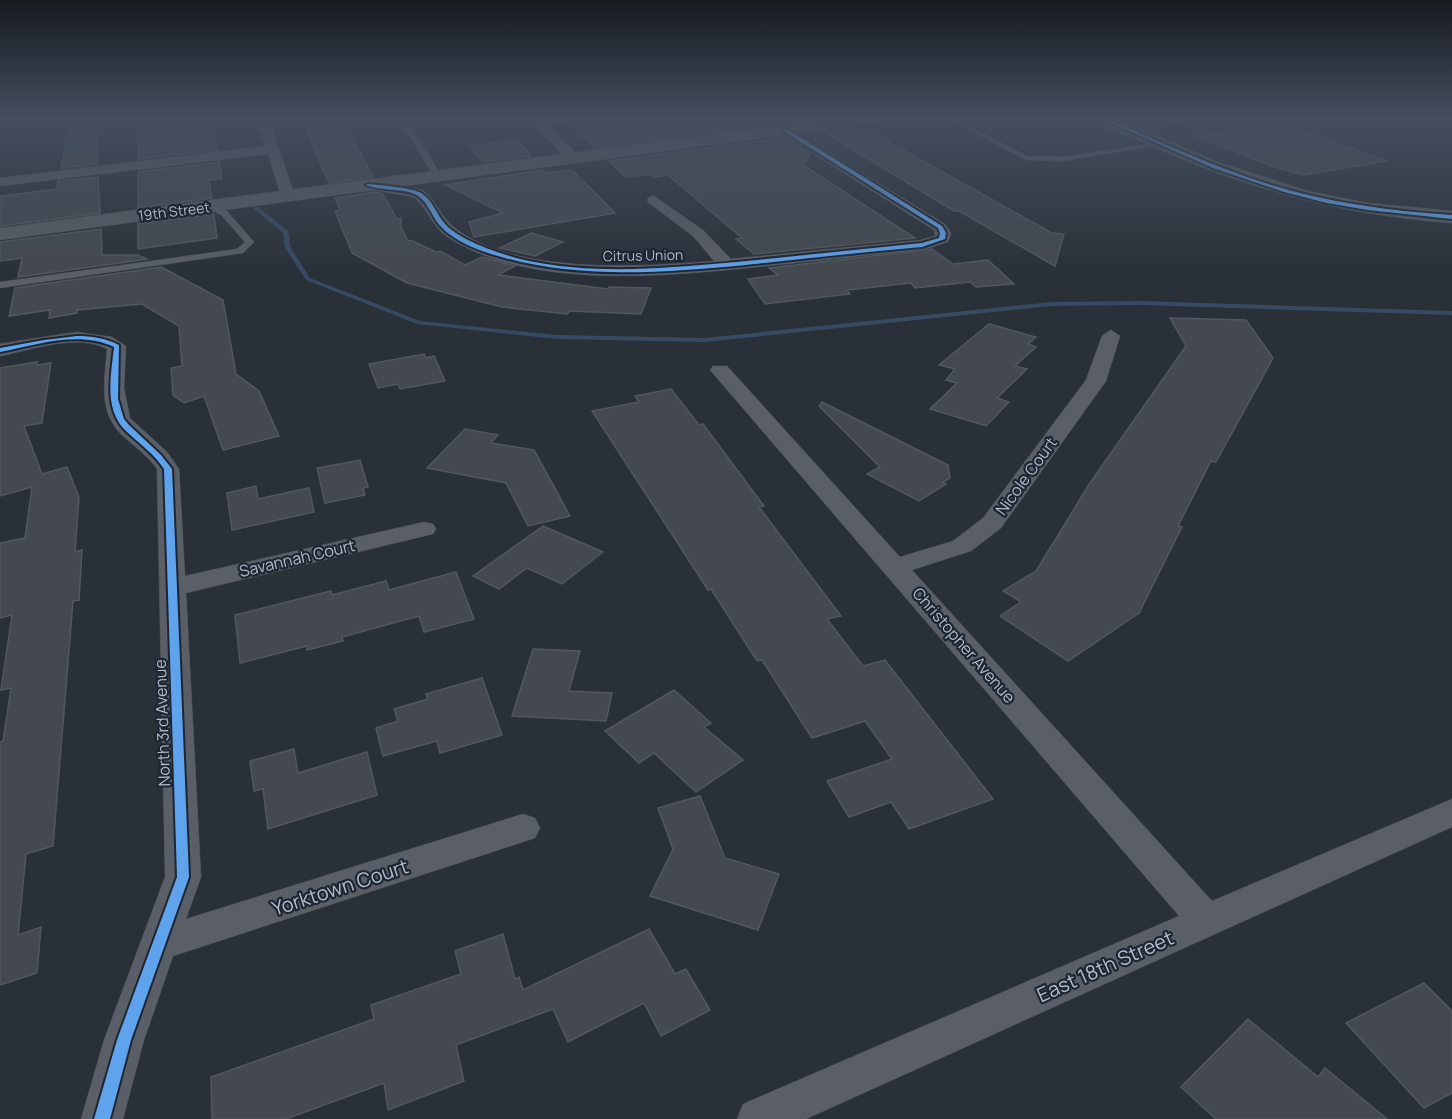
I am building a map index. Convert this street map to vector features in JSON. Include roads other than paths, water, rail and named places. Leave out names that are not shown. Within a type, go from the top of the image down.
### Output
[{"type":"main road","name":"19th Street","points":[[0,234],[487,169]]},
{"type":"main road","points":[[1228,169],[1285,191],[1365,207],[1452,217]]},
{"type":"street","points":[[0,182],[106,169]]},
{"type":"street","points":[[279,169],[288,196]]},
{"type":"street","name":"Citrus Union","points":[[423,196],[435,217],[455,235],[473,244],[523,259],[593,269],[634,271],[726,264],[922,245],[942,239],[943,233],[940,227],[848,169]]},
{"type":"street","points":[[368,185],[403,188],[423,196],[435,184],[458,173]]},
{"type":"street","points":[[654,200],[698,233],[726,264]]},
{"type":"street","name":"Nicole Court","points":[[896,567],[962,546],[992,523],[1096,381],[1111,336]]},
{"type":"street","name":"North 3rd Avenue","points":[[0,350],[79,338],[107,339],[117,346],[115,409],[124,426],[159,453],[168,469],[183,877],[124,1040],[102,1119]]},
{"type":"street","name":"Christopher Avenue","points":[[720,369],[1206,921]]},
{"type":"street","name":"Savannah Court","points":[[171,588],[424,529]]},
{"type":"street","name":"East 18th Street","points":[[758,1119],[1452,812]]},
{"type":"street","name":"Yorktown Court","points":[[157,945],[523,828]]},
{"type":"lane","points":[[434,169],[438,176]]},
{"type":"lane","points":[[0,285],[240,251],[250,242],[224,213],[211,206]]},
{"type":"waterway","points":[[256,208],[286,232],[288,248],[308,279],[419,323],[557,337],[705,340],[1052,304],[1141,303],[1452,313]]}]
